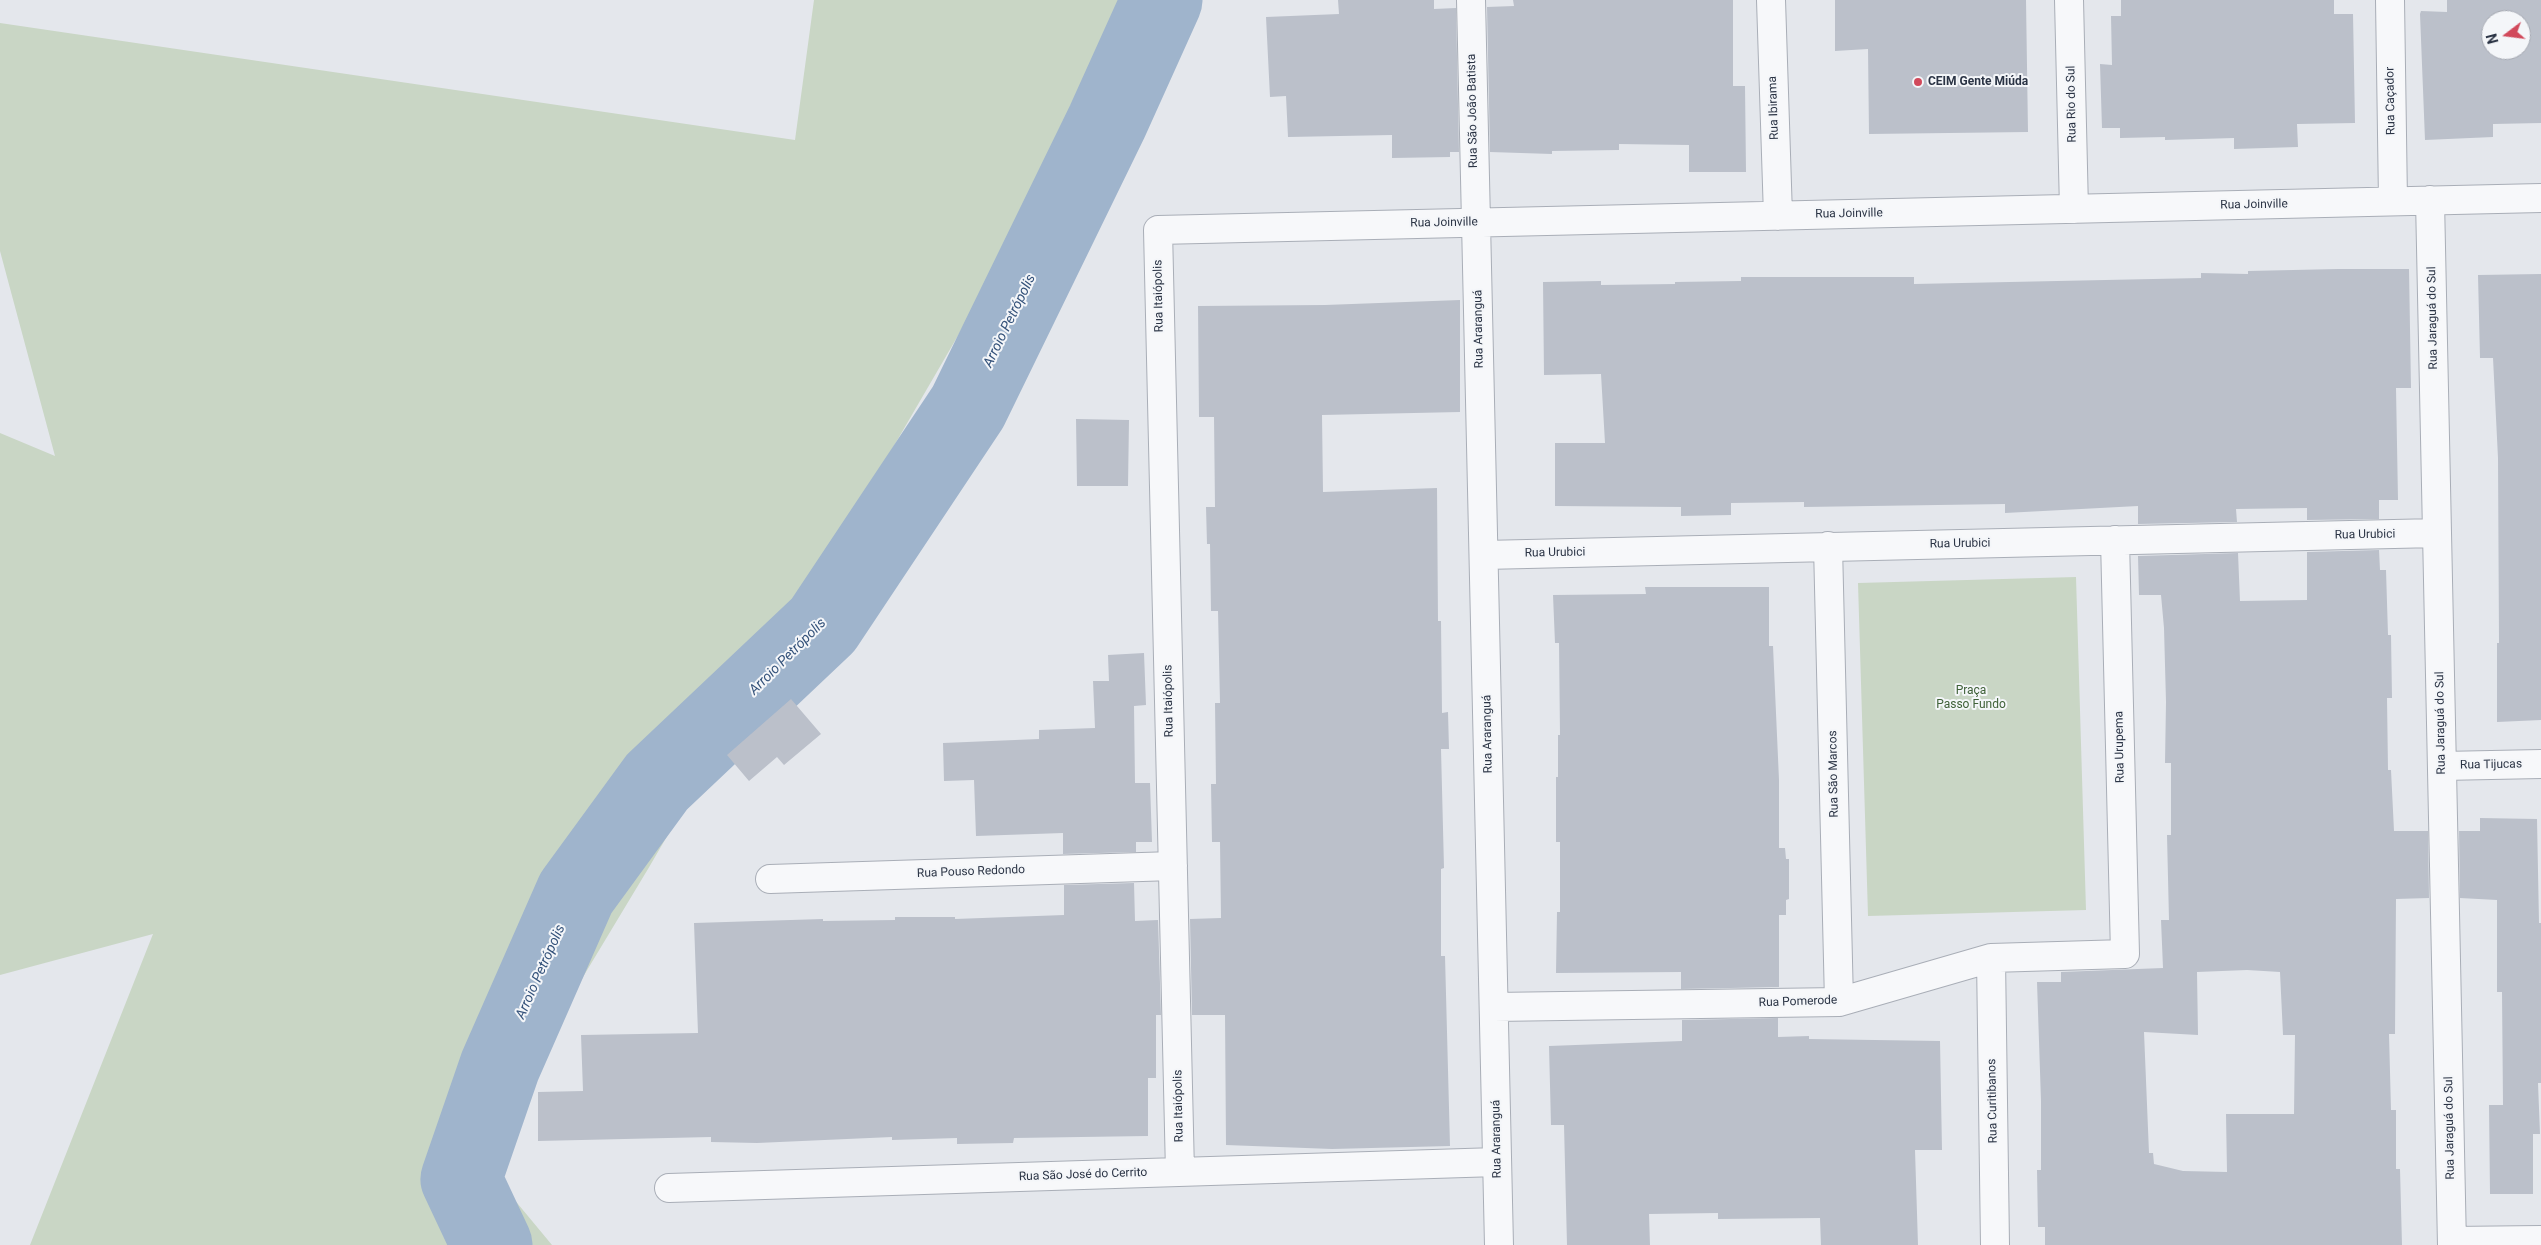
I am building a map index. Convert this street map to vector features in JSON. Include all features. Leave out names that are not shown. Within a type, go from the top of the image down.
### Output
[{"type":"street","name":"Rua São João Batista","points":[[1471,0],[1476,223]]},
{"type":"street","name":"Rua Ibirama","points":[[1771,0],[1778,216]]},
{"type":"street","name":"Rua Rio do Sul","points":[[2069,0],[2074,209]]},
{"type":"street","name":"Rua Caçador","points":[[2390,0],[2393,201]]},
{"type":"street","name":"Rua Joinville","points":[[1158,230],[2541,198]]},
{"type":"street","name":"Rua Jaraguá do Sul","points":[[2430,200],[2452,1243]]},
{"type":"street","name":"Rua Araranguá","points":[[1476,223],[1499,1245]]},
{"type":"street","name":"Rua Itaiópolis","points":[[1158,230],[1180,1172]]},
{"type":"street","name":"Rua Urubici","points":[[1484,555],[2437,533]]},
{"type":"street","name":"Rua Urupema","points":[[2115,540],[2125,954]]},
{"type":"street","name":"Rua São Marcos","points":[[1828,546],[1839,1002]]},
{"type":"street","name":"Rua Tijucas","points":[[2442,766],[2541,764]]},
{"type":"street","name":"Rua Pouso Redondo","points":[[770,878],[1173,866]]},
{"type":"street","name":"Rua Pomerode","points":[[1494,1007],[1839,1002],[1991,958],[2125,954]]},
{"type":"street","name":"Rua Curitibanos","points":[[1991,958],[1995,1245]]},
{"type":"street","name":"Rua São José do Cerrito","points":[[669,1188],[1497,1162]]},
{"type":"street","points":[[2452,1243],[2541,1240]]},
{"type":"green space","points":[[814,0],[1153,0],[648,869],[492,1128],[508,1192],[552,1245],[30,1245],[153,934],[0,975],[0,433],[55,456],[0,251],[0,23],[795,140]]},
{"type":"green space","name":"Praça Passo Fundo","points":[[2076,577],[2086,910],[1868,916],[1858,583]]},
{"type":"building","points":[[1338,0],[1434,0],[1434,9],[1456,8],[1459,152],[1450,152],[1450,157],[1392,158],[1392,135],[1288,137],[1286,96],[1270,97],[1266,17],[1339,14]]},
{"type":"building","points":[[1513,0],[1733,0],[1733,86],[1745,86],[1746,172],[1689,172],[1689,145],[1619,144],[1619,150],[1552,151],[1552,154],[1490,152],[1487,7],[1514,6]]},
{"type":"building","points":[[1835,0],[2026,0],[2028,132],[1869,134],[1868,49],[1835,51]]},
{"type":"building","points":[[2121,0],[2334,0],[2334,14],[2353,14],[2355,123],[2297,124],[2298,147],[2234,149],[2234,138],[2165,140],[2165,137],[2120,138],[2120,128],[2102,128],[2100,64],[2112,65],[2111,16],[2121,16]]},
{"type":"building","points":[[2447,0],[2541,0],[2541,123],[2493,124],[2493,137],[2425,140],[2421,11],[2447,12]]},
{"type":"building","points":[[2409,269],[2411,388],[2396,388],[2398,500],[2379,500],[2379,519],[2307,520],[2307,508],[2236,509],[2237,522],[2138,524],[2138,506],[2005,513],[2005,504],[1804,507],[1804,502],[1731,503],[1731,515],[1681,516],[1681,507],[1555,506],[1555,443],[1605,443],[1601,374],[1544,375],[1543,282],[1601,281],[1601,285],[1741,281],[1741,277],[1914,277],[1914,284],[2201,278],[2201,273],[2248,274],[2248,271]]},
{"type":"building","points":[[2541,274],[2541,720],[2497,722],[2497,643],[2499,643],[2498,458],[2493,358],[2480,358],[2478,275]]},
{"type":"building","points":[[1460,300],[1460,412],[1322,415],[1323,492],[1437,488],[1438,621],[1441,621],[1442,713],[1448,712],[1449,749],[1441,749],[1444,868],[1441,869],[1441,956],[1445,956],[1450,1146],[1332,1149],[1226,1145],[1225,1015],[1192,1015],[1190,919],[1221,918],[1220,842],[1212,842],[1211,784],[1216,784],[1215,703],[1220,703],[1218,611],[1211,611],[1210,544],[1207,544],[1206,507],[1215,507],[1214,417],[1199,417],[1198,306],[1325,305]]},
{"type":"building","points":[[1076,419],[1129,420],[1128,486],[1077,486]]},
{"type":"building","points":[[2379,550],[2380,570],[2386,570],[2388,635],[2391,635],[2392,698],[2387,698],[2388,770],[2391,770],[2394,831],[2428,831],[2429,898],[2396,899],[2395,1034],[2389,1034],[2391,1110],[2396,1110],[2396,1169],[2400,1169],[2402,1245],[2045,1245],[2045,1227],[2038,1227],[2037,1170],[2041,1170],[2041,1101],[2037,982],[2061,982],[2061,972],[2163,968],[2161,920],[2169,920],[2167,835],[2171,835],[2171,763],[2165,763],[2164,628],[2161,595],[2139,595],[2138,556],[2238,553],[2240,601],[2307,600],[2307,552]],"holes":[[[2247,970],[2280,972],[2283,1035],[2295,1035],[2294,1114],[2226,1114],[2227,1172],[2183,1171],[2154,1164],[2153,1153],[2149,1153],[2144,1032],[2198,1035],[2197,972]]]},
{"type":"building","points":[[1645,587],[1769,587],[1769,646],[1773,646],[1779,780],[1779,848],[1785,848],[1786,859],[1789,859],[1789,899],[1786,900],[1786,915],[1779,915],[1779,987],[1681,989],[1681,972],[1556,973],[1557,912],[1560,912],[1560,842],[1556,842],[1556,777],[1558,777],[1558,735],[1560,735],[1559,643],[1555,643],[1553,595],[1646,594]]},
{"type":"building","points":[[1144,653],[1146,705],[1134,706],[1135,783],[1150,783],[1152,842],[1136,842],[1136,852],[1063,854],[1063,833],[976,836],[974,780],[944,781],[943,743],[1039,739],[1039,730],[1095,728],[1093,681],[1109,681],[1108,655]]},
{"type":"building","points":[[791,699],[821,734],[784,765],[777,757],[749,781],[727,755]]},
{"type":"building","points":[[2480,818],[2537,819],[2539,923],[2541,923],[2541,1083],[2538,1083],[2540,1134],[2533,1134],[2533,1194],[2490,1194],[2489,1105],[2503,1105],[2502,992],[2497,992],[2497,900],[2460,898],[2459,831],[2480,831]]},
{"type":"building","points":[[1134,883],[1135,921],[1158,920],[1161,1015],[1156,1015],[1156,1078],[1148,1078],[1148,1136],[1014,1138],[1013,1143],[957,1144],[957,1138],[892,1140],[892,1137],[757,1143],[711,1142],[711,1137],[538,1141],[538,1092],[583,1091],[581,1035],[698,1033],[694,923],[823,919],[823,921],[895,920],[895,917],[955,917],[955,919],[1064,915],[1064,885]]},
{"type":"building","points":[[1778,1018],[1778,1037],[1809,1036],[1809,1039],[1940,1041],[1942,1150],[1915,1150],[1918,1245],[1821,1245],[1820,1218],[1718,1219],[1718,1213],[1649,1214],[1650,1245],[1567,1245],[1564,1125],[1551,1125],[1549,1046],[1682,1041],[1682,1020]]},
{"type":"waterway","name":"Arroio Petrópolis","points":[[492,1245],[461,1179],[500,1066],[576,893],[657,782],[823,625],[968,407],[1107,122],[1162,0]]},
{"type":"place","name":"CEIM Gente Miúda","points":[[1918,82]]}]
